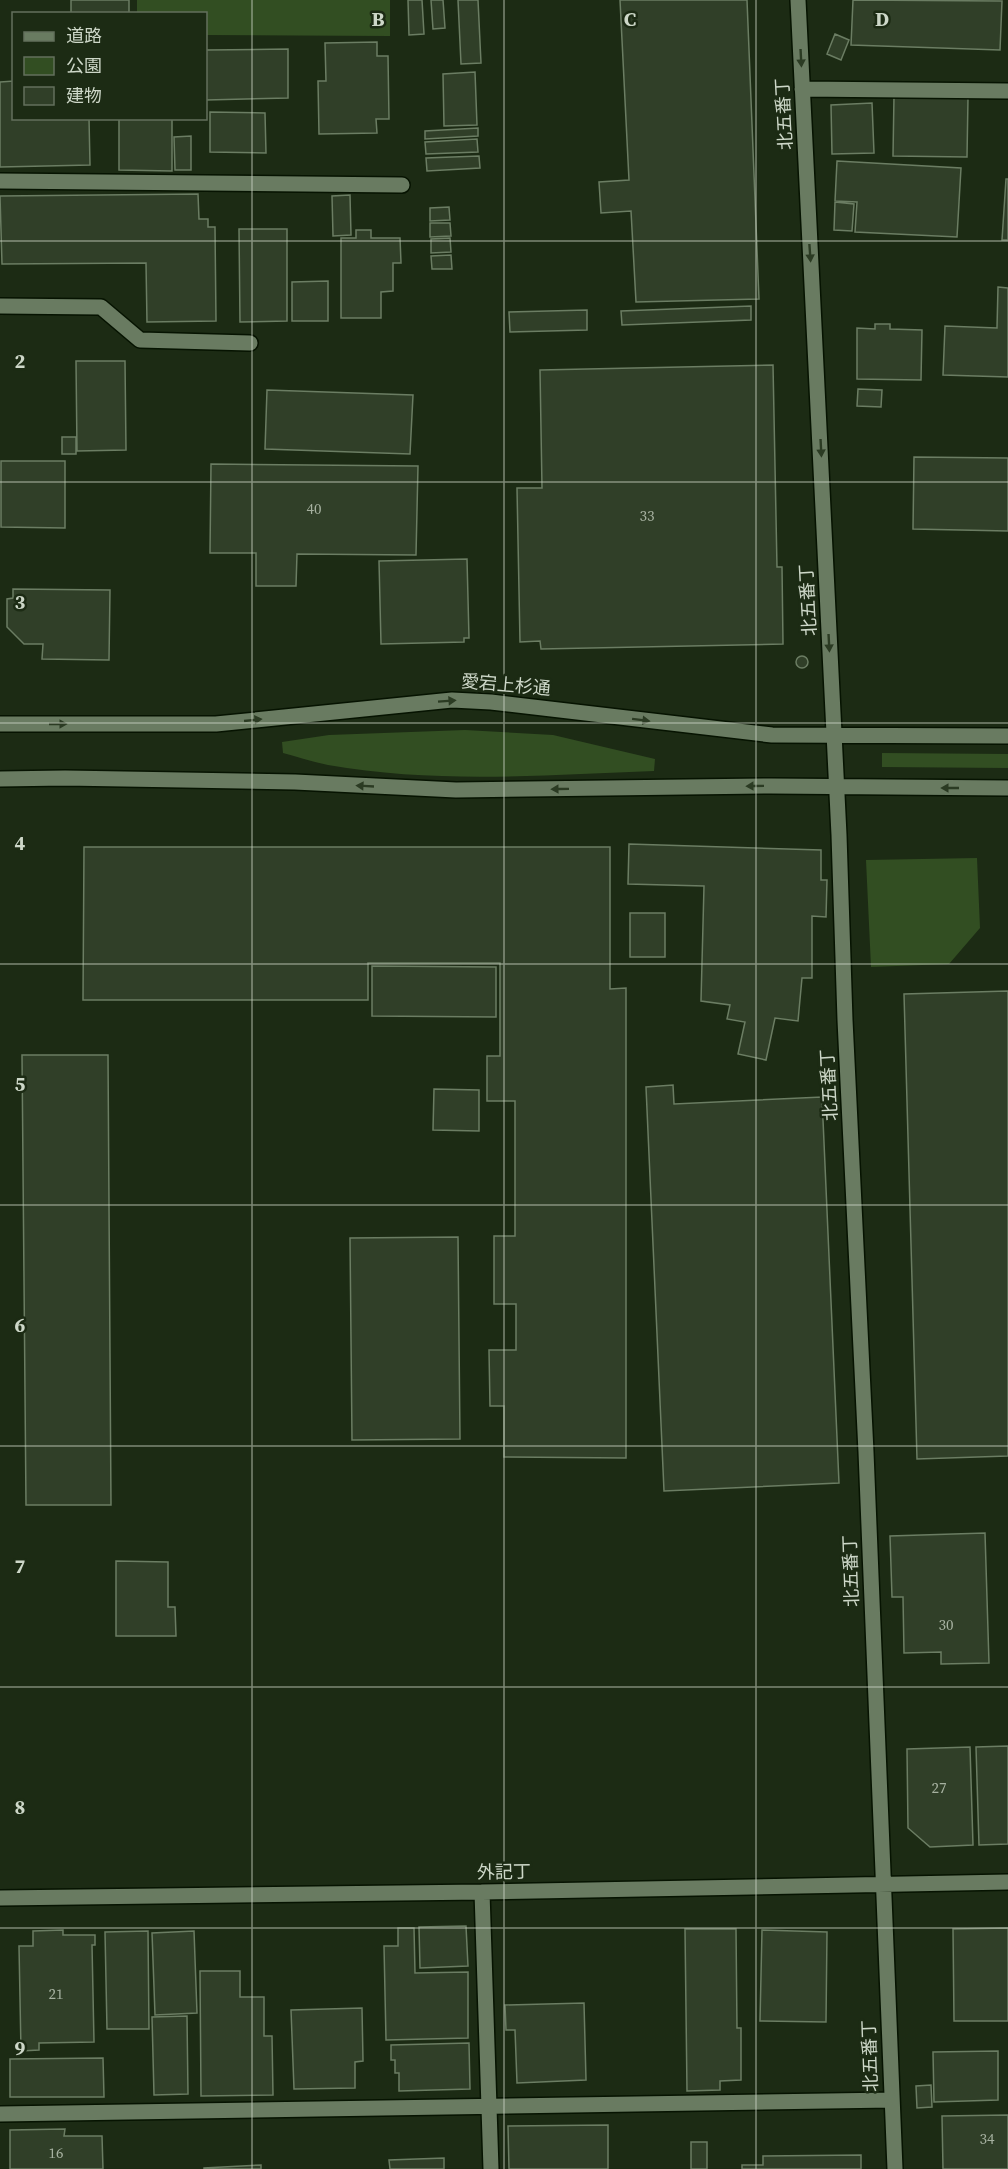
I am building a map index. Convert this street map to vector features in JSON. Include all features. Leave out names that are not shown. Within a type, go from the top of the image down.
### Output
[{"type":"street","name":"北五番丁","points":[[798,0],[837,787],[895,2169]]},
{"type":"street","points":[[802,89],[1008,91]]},
{"type":"street","points":[[0,181],[402,185]]},
{"type":"street","points":[[0,306],[101,307],[140,340],[250,343]]},
{"type":"street","name":"愛宕上杉通","points":[[0,724],[216,724],[452,700],[491,702],[772,735],[1008,736]]},
{"type":"street","points":[[0,778],[284,782],[456,790],[1008,788]]},
{"type":"street","name":"外記丁","points":[[0,1898],[482,1892],[1008,1881]]},
{"type":"street","points":[[482,1892],[491,2169]]},
{"type":"street","points":[[0,2114],[892,2100]]},
{"type":"green space","points":[[137,0],[390,0],[390,36],[207,35],[207,12],[137,12]]},
{"type":"green space","points":[[465,730],[553,735],[655,759],[654,771],[491,777],[409,775],[328,765],[283,753],[282,742],[329,735]]},
{"type":"green space","points":[[882,753],[1008,754],[1008,768],[882,767]]},
{"type":"green space","points":[[977,858],[980,928],[949,964],[871,967],[866,860]]},
{"type":"building","points":[[71,0],[129,0],[129,12],[71,12]]},
{"type":"building","points":[[408,0],[422,0],[424,34],[409,35]]},
{"type":"building","points":[[431,0],[443,0],[445,28],[433,29]]},
{"type":"building","points":[[458,0],[478,0],[481,63],[461,64]]},
{"type":"building","points":[[620,0],[747,0],[759,299],[636,302],[631,211],[601,213],[599,182],[629,180]]},
{"type":"building","points":[[853,0],[1002,1],[1000,50],[851,45]]},
{"type":"building","points":[[835,34],[849,40],[841,60],[827,54]]},
{"type":"building","points":[[377,42],[377,56],[388,56],[389,119],[376,119],[377,133],[319,134],[318,81],[326,81],[325,43]]},
{"type":"building","points":[[288,49],[288,98],[207,100],[207,50]]},
{"type":"building","points":[[475,72],[477,125],[444,126],[443,74]]},
{"type":"building","points":[[12,81],[12,120],[89,120],[90,165],[0,167],[0,82]]},
{"type":"building","points":[[894,96],[968,98],[967,157],[893,156]]},
{"type":"building","points":[[872,103],[874,153],[832,154],[831,105]]},
{"type":"building","points":[[210,112],[265,113],[266,153],[210,152]]},
{"type":"building","points":[[119,120],[172,120],[172,171],[119,170]]},
{"type":"building","points":[[478,128],[478,136],[425,139],[425,131]]},
{"type":"building","points":[[191,136],[191,170],[175,170],[174,137]]},
{"type":"building","points":[[477,139],[478,152],[426,154],[425,142]]},
{"type":"building","points":[[479,156],[480,168],[427,171],[426,158]]},
{"type":"building","points":[[837,161],[961,168],[957,237],[855,232],[857,202],[835,201]]},
{"type":"building","points":[[1006,179],[1008,179],[1008,240],[1002,240]]},
{"type":"building","points":[[198,194],[199,219],[208,219],[208,227],[215,227],[216,321],[147,322],[146,263],[2,264],[0,196]]},
{"type":"building","points":[[350,195],[351,235],[333,236],[332,196]]},
{"type":"building","points":[[835,202],[854,204],[852,231],[834,230]]},
{"type":"building","points":[[449,207],[450,220],[430,221],[430,208]]},
{"type":"building","points":[[430,223],[450,223],[451,236],[430,237]]},
{"type":"building","points":[[239,229],[287,229],[287,321],[240,322]]},
{"type":"building","points":[[356,230],[371,230],[371,238],[400,238],[401,263],[393,263],[393,291],[381,292],[381,318],[341,318],[341,238],[356,238]]},
{"type":"building","points":[[450,238],[451,252],[431,253],[431,239]]},
{"type":"building","points":[[451,255],[452,269],[432,269],[431,256]]},
{"type":"building","points":[[328,281],[328,321],[292,321],[292,282]]},
{"type":"building","points":[[998,287],[1008,288],[1008,377],[943,375],[945,326],[997,328]]},
{"type":"building","points":[[751,306],[751,320],[622,325],[621,311]]},
{"type":"building","points":[[587,310],[587,330],[510,332],[509,312]]},
{"type":"building","points":[[875,324],[890,324],[890,329],[922,330],[921,380],[857,379],[857,328],[875,329]]},
{"type":"building","points":[[76,361],[125,361],[126,450],[77,451]]},
{"type":"building","points":[[773,365],[777,567],[782,567],[783,644],[541,649],[540,641],[520,642],[517,488],[542,488],[540,370]]},
{"type":"building","points":[[858,389],[882,390],[881,407],[857,406]]},
{"type":"building","points":[[267,390],[413,395],[410,454],[265,449]]},
{"type":"building","points":[[62,437],[76,437],[76,454],[62,454]]},
{"type":"building","points":[[914,457],[1008,458],[1008,531],[913,529]]},
{"type":"building","points":[[1,461],[65,461],[65,528],[1,527]]},
{"type":"building","points":[[211,464],[418,466],[416,555],[297,554],[296,586],[256,586],[256,553],[210,553]]},
{"type":"building","points":[[467,559],[469,638],[464,638],[464,642],[381,644],[379,561]]},
{"type":"building","points":[[13,589],[110,590],[109,660],[42,659],[43,644],[24,644],[7,627],[7,599],[13,598]]},
{"type":"building","points":[[804,656],[807,657],[807,667],[800,668],[797,667],[796,660],[797,657]]},
{"type":"building","points":[[629,844],[821,850],[821,880],[827,880],[826,917],[812,916],[812,978],[802,978],[798,1021],[775,1018],[766,1060],[738,1054],[745,1022],[727,1019],[730,1005],[701,1001],[704,886],[628,884]]},
{"type":"building","points":[[84,847],[610,847],[610,989],[626,988],[626,1458],[504,1457],[504,1406],[490,1406],[489,1350],[516,1350],[516,1304],[494,1304],[494,1236],[515,1236],[515,1101],[487,1101],[487,1056],[500,1056],[500,963],[368,963],[368,1000],[83,1000]]},
{"type":"building","points":[[630,913],[665,913],[665,957],[630,957]]},
{"type":"building","points":[[372,966],[496,967],[496,1017],[372,1016]]},
{"type":"building","points":[[1008,991],[1008,1456],[917,1459],[904,994]]},
{"type":"building","points":[[22,1055],[108,1055],[111,1505],[26,1505]]},
{"type":"building","points":[[673,1085],[674,1104],[822,1097],[839,1483],[664,1491],[646,1087]]},
{"type":"building","points":[[434,1089],[479,1090],[479,1131],[433,1130]]},
{"type":"building","points":[[458,1237],[460,1439],[352,1440],[350,1238]]},
{"type":"building","points":[[985,1533],[989,1663],[941,1664],[941,1652],[904,1653],[903,1597],[892,1597],[890,1536]]},
{"type":"building","points":[[116,1561],[168,1562],[168,1607],[175,1607],[176,1636],[116,1636]]},
{"type":"building","points":[[1008,1746],[1008,1844],[979,1845],[976,1747]]},
{"type":"building","points":[[970,1747],[973,1845],[930,1847],[908,1828],[907,1749]]},
{"type":"building","points":[[466,1926],[468,1966],[420,1968],[419,1927]]},
{"type":"building","points":[[398,1928],[414,1928],[415,1973],[468,1972],[468,2038],[386,2040],[384,1946],[398,1946]]},
{"type":"building","points":[[1008,1928],[1008,2021],[954,2021],[953,1929]]},
{"type":"building","points":[[685,1929],[736,1929],[737,2028],[741,2028],[741,2080],[720,2081],[720,2090],[687,2091]]},
{"type":"building","points":[[63,1930],[63,1935],[95,1935],[95,1945],[92,1945],[94,2042],[39,2043],[39,2050],[21,2051],[19,1946],[33,1946],[33,1931]]},
{"type":"building","points":[[762,1930],[827,1932],[826,2022],[760,2021]]},
{"type":"building","points":[[148,1931],[149,2029],[107,2029],[105,1932]]},
{"type":"building","points":[[194,1931],[197,2013],[155,2015],[152,1933]]},
{"type":"building","points":[[200,1971],[240,1971],[240,1997],[264,1997],[264,2036],[272,2036],[273,2095],[201,2096]]},
{"type":"building","points":[[584,2003],[586,2080],[517,2083],[515,2030],[506,2030],[505,2005]]},
{"type":"building","points":[[362,2008],[363,2061],[355,2062],[355,2088],[294,2089],[291,2010]]},
{"type":"building","points":[[187,2016],[188,2094],[154,2095],[152,2017]]},
{"type":"building","points":[[469,2043],[470,2089],[399,2091],[399,2073],[395,2073],[395,2060],[391,2060],[391,2045]]},
{"type":"building","points":[[998,2051],[998,2100],[934,2102],[933,2052]]},
{"type":"building","points":[[103,2058],[104,2097],[10,2097],[10,2059]]},
{"type":"building","points":[[931,2085],[932,2107],[917,2108],[916,2086]]},
{"type":"building","points":[[1008,2115],[1008,2169],[943,2169],[942,2116]]},
{"type":"building","points":[[608,2125],[608,2169],[509,2169],[508,2126]]},
{"type":"building","points":[[65,2129],[64,2136],[102,2136],[103,2169],[10,2169],[10,2130]]},
{"type":"building","points":[[691,2142],[707,2142],[707,2169],[691,2169]]},
{"type":"building","points":[[861,2155],[861,2169],[742,2169],[742,2165],[763,2165],[763,2156]]},
{"type":"building","points":[[444,2158],[444,2169],[390,2169],[389,2160]]},
{"type":"building","points":[[261,2165],[261,2169],[204,2169],[204,2168]]}]
